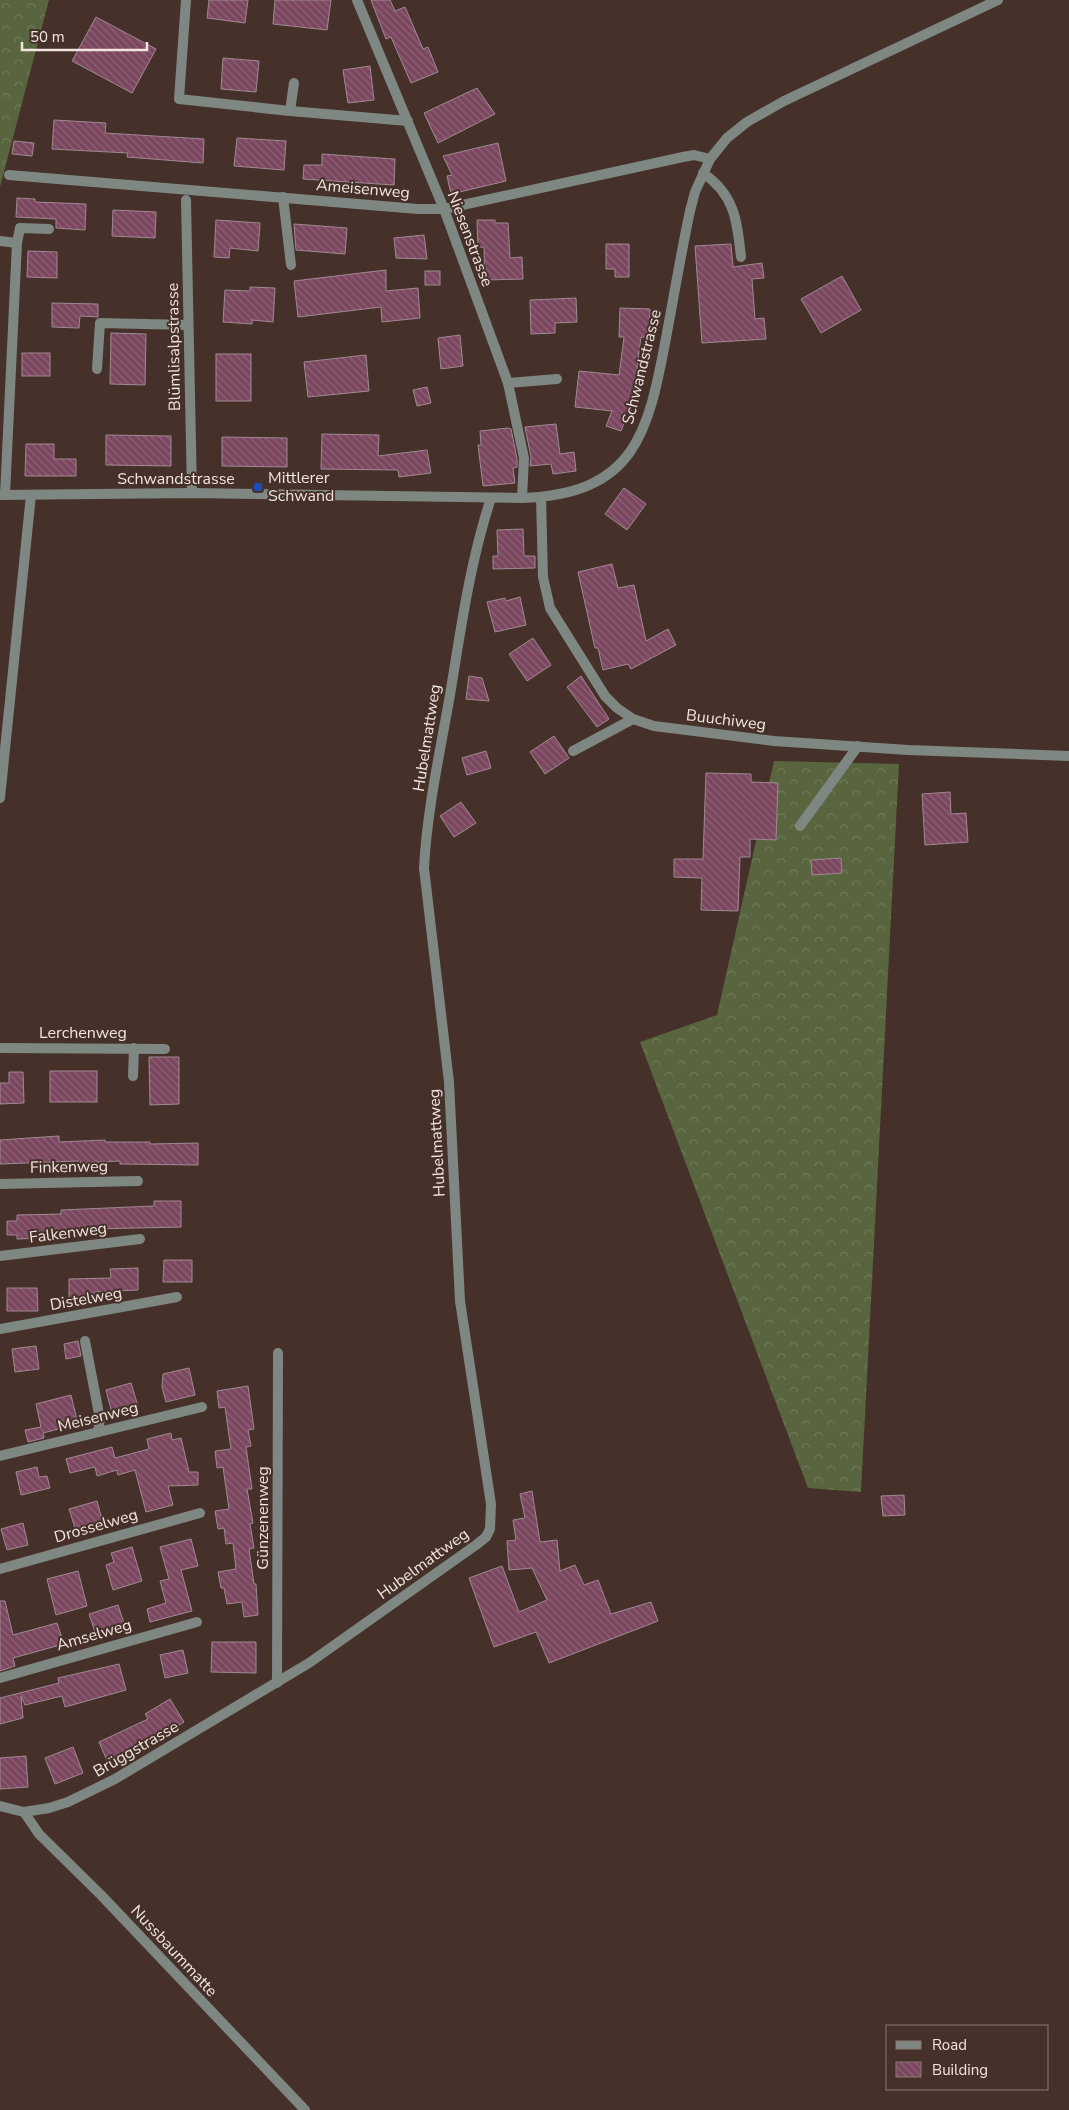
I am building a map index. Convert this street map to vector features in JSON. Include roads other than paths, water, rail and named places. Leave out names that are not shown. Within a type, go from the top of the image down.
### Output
[{"type":"street","points":[[186,0],[180,99],[408,121]]},
{"type":"street","name":"Niesenstrasse","points":[[357,0],[444,209],[508,383],[524,458],[522,498]]},
{"type":"street","name":"Schwandstrasse","points":[[2,494],[192,493],[522,498],[575,492],[590,486],[604,478],[620,464],[643,431],[659,372],[690,211],[703,173],[710,159],[728,138],[764,112],[998,0]]},
{"type":"street","points":[[290,111],[294,83]]},
{"type":"street","name":"Ameisenweg","points":[[9,175],[418,209],[444,209],[683,156],[710,159]]},
{"type":"street","points":[[703,173],[717,183],[730,204],[736,218],[741,258]]},
{"type":"street","points":[[283,197],[291,265]]},
{"type":"street","name":"Blümlisalpstrasse","points":[[186,200],[192,493]]},
{"type":"street","points":[[2,494],[17,243],[20,228],[49,229]]},
{"type":"street","points":[[0,241],[17,243]]},
{"type":"street","points":[[97,369],[100,323],[188,325]]},
{"type":"street","points":[[508,383],[557,379]]},
{"type":"street","points":[[0,798],[32,494]]},
{"type":"street","name":"Buuchiweg","points":[[541,497],[543,578],[550,608],[605,696],[617,708],[633,718],[654,726],[774,741],[1069,756]]},
{"type":"street","name":"Hubelmattweg","points":[[277,1683],[340,1642],[476,1545],[486,1537],[490,1530],[491,1504],[487,1473],[460,1301],[449,1082],[424,868],[425,847],[441,744],[475,550],[491,498]]},
{"type":"street","points":[[573,751],[633,718]]},
{"type":"street","points":[[800,826],[858,746]]},
{"type":"street","name":"Lerchenweg","points":[[0,1048],[165,1049]]},
{"type":"street","points":[[133,1076],[134,1048]]},
{"type":"street","name":"Finkenweg","points":[[0,1184],[138,1181]]},
{"type":"street","name":"Falkenweg","points":[[0,1256],[140,1239]]},
{"type":"street","name":"Distelweg","points":[[0,1329],[177,1297]]},
{"type":"street","points":[[85,1340],[100,1419],[98,1432]]},
{"type":"street","name":"Günzenenweg","points":[[277,1683],[278,1353]]},
{"type":"street","name":"Meisenweg","points":[[0,1456],[202,1407]]},
{"type":"street","name":"Drosselweg","points":[[0,1569],[200,1513]]},
{"type":"street","name":"Amselweg","points":[[0,1678],[197,1622]]},
{"type":"street","name":"Brüggstrasse","points":[[0,1806],[24,1812],[49,1808],[68,1802],[116,1779],[277,1683]]},
{"type":"street","name":"Nussbaummatte","points":[[24,1812],[39,1834],[121,1916],[305,2110]]},
{"type":"place","name":"Mittlerer Schwand","points":[[258,487]]}]
